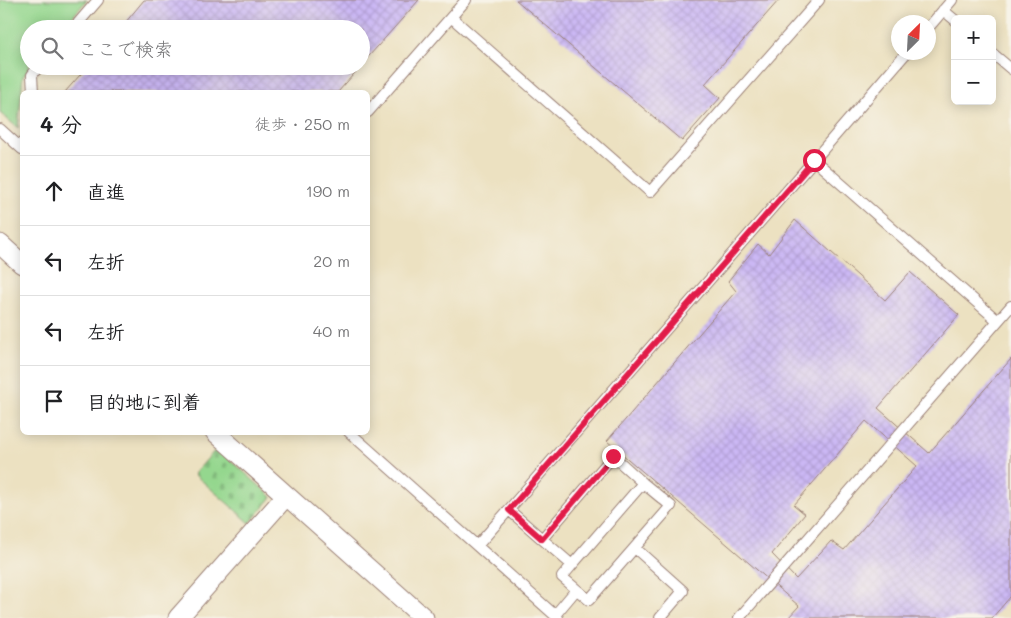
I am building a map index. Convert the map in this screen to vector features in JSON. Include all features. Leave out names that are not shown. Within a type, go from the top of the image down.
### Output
[{"type":"street","points":[[0,244],[20,262]]},
{"type":"street","points":[[218,435],[424,618]]},
{"type":"street","points":[[178,618],[286,496]]},
{"type":"lane","points":[[81,20],[98,0]]},
{"type":"lane","points":[[370,110],[466,0]]},
{"type":"lane","points":[[451,17],[650,192],[819,0]]},
{"type":"lane","points":[[936,18],[952,0]]},
{"type":"lane","points":[[943,10],[951,17]]},
{"type":"lane","points":[[996,56],[1011,69]]},
{"type":"lane","points":[[477,546],[900,60]]},
{"type":"lane","points":[[32,75],[33,90]]},
{"type":"lane","points":[[0,129],[20,147]]},
{"type":"lane","points":[[814,160],[998,321]]},
{"type":"lane","points":[[739,618],[1011,306]]},
{"type":"lane","points":[[352,435],[556,617],[576,590]]},
{"type":"lane","points":[[542,539],[613,456],[672,506],[589,600],[562,577],[643,483]]},
{"type":"lane","points":[[509,510],[572,565]]},
{"type":"lane","points":[[635,548],[682,591],[660,618]]},
{"type":"green space","points":[[0,0],[87,0],[70,20],[20,20],[20,75],[24,75],[22,90],[20,90],[18,128],[0,113]]},
{"type":"green space","points":[[217,448],[272,497],[250,523],[194,474]]},
{"type":"building","points":[[144,0],[419,0],[370,55],[370,20],[127,20]]},
{"type":"building","points":[[516,0],[779,0],[705,84],[720,98],[682,141]]},
{"type":"building","points":[[80,75],[353,75],[340,90],[67,90]]},
{"type":"building","points":[[795,220],[885,300],[910,272],[959,315],[878,408],[929,453],[1011,359],[1011,596],[992,618],[788,618],[799,606],[607,441],[736,291],[728,281],[758,244],[769,254]],"holes":[[[866,421],[917,466],[844,550],[831,541],[796,579],[772,554],[805,514],[794,505]]]},
{"type":"route","points":[[613,456],[542,539],[509,510],[814,160]]}]
